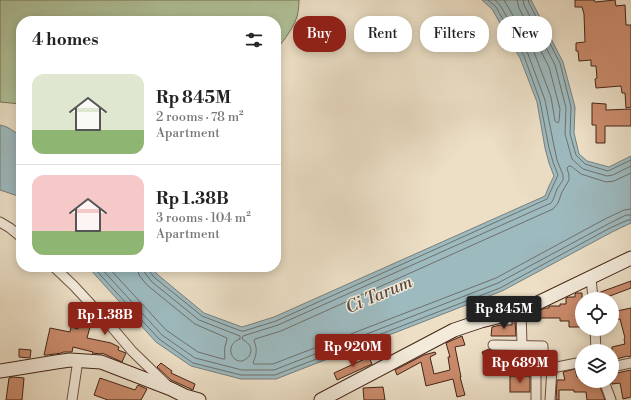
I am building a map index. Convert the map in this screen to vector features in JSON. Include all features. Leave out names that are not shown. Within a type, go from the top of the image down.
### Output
[{"type":"street","points":[[0,222],[16,233]]},
{"type":"street","points":[[321,400],[454,330],[481,321],[521,311],[631,258]]},
{"type":"street","points":[[59,272],[110,325],[132,351],[171,389]]},
{"type":"street","points":[[591,278],[592,292]]},
{"type":"street","points":[[521,311],[522,346]]},
{"type":"street","points":[[493,345],[543,346],[536,400]]},
{"type":"street","points":[[72,400],[78,360]]},
{"type":"street","points":[[0,371],[78,360],[101,362],[171,389],[185,396],[199,400]]},
{"type":"street","points":[[503,365],[552,368],[575,363]]},
{"type":"street","points":[[619,366],[631,363]]},
{"type":"street","points":[[550,400],[552,368]]},
{"type":"street","points":[[607,388],[611,400]]},
{"type":"green space","points":[[0,0],[299,0],[297,16],[293,16],[293,26],[281,44],[281,16],[16,16],[16,104],[0,102]]},
{"type":"water","points":[[482,0],[531,0],[539,16],[497,16],[497,18],[492,9]]},
{"type":"water","name":"Ci Tarum","points":[[552,41],[563,62],[575,107],[574,133],[579,154],[587,161],[609,167],[631,156],[631,223],[502,291],[276,379],[241,379],[191,366],[156,342],[93,272],[155,272],[204,313],[242,327],[274,317],[545,196],[554,176],[545,148],[537,102],[517,52],[552,52]]},
{"type":"water","points":[[0,125],[7,127],[16,133],[16,195],[0,190]]},
{"type":"building","points":[[575,0],[594,0],[595,2],[615,0],[616,6],[625,5],[626,25],[631,25],[631,107],[626,108],[625,93],[622,93],[621,86],[596,88],[596,66],[591,66],[591,60],[579,61],[578,51],[576,51],[576,43],[585,42],[584,14],[582,7],[575,7]]},
{"type":"building","points":[[592,103],[606,104],[606,110],[631,109],[631,126],[605,126],[605,143],[596,143],[596,125],[592,125]]},
{"type":"building","points":[[631,281],[631,288],[619,293],[601,292]]},
{"type":"building","points":[[575,297],[575,327],[569,327],[569,321],[560,321],[560,318],[538,318],[538,321],[530,321],[530,315],[545,308],[549,308],[549,306],[560,306],[560,304],[566,304],[566,298]]},
{"type":"building","points":[[631,308],[631,356],[619,358],[619,345],[625,344],[625,338],[619,319],[619,311]]},
{"type":"building","points":[[82,313],[93,316],[87,338],[111,343],[119,347],[118,350],[126,353],[122,362],[102,353],[92,353],[93,352],[73,347],[72,352],[44,355],[50,328],[70,332],[71,327],[78,329]]},
{"type":"building","points":[[512,321],[515,321],[516,336],[491,336],[492,327],[512,325]]},
{"type":"building","points":[[462,336],[465,345],[455,347],[460,377],[465,395],[457,397],[453,379],[426,386],[421,362],[397,375],[395,370],[424,355],[435,352],[436,354],[430,357],[434,374],[450,370],[448,357],[450,357],[446,343]]},
{"type":"building","points":[[19,349],[31,350],[30,358],[19,357]]},
{"type":"building","points":[[489,349],[493,351],[537,352],[537,361],[501,358],[486,362],[482,352]]},
{"type":"building","points":[[369,357],[372,364],[337,380],[334,373]]},
{"type":"building","points":[[161,363],[172,371],[171,373],[195,384],[193,390],[171,380],[157,367]]},
{"type":"building","points":[[575,369],[575,388],[601,388],[605,400],[587,400],[586,392],[559,390],[559,400],[556,400],[557,380],[565,380],[563,372]]},
{"type":"building","points":[[631,370],[631,397],[623,399],[619,383],[619,373]]},
{"type":"building","points":[[510,376],[530,376],[530,392],[510,392]]},
{"type":"building","points":[[9,378],[24,378],[22,400],[6,400]]},
{"type":"building","points":[[100,378],[135,390],[138,385],[147,389],[141,400],[108,400],[94,395]]},
{"type":"building","points":[[383,387],[385,400],[364,400],[363,388]]}]
